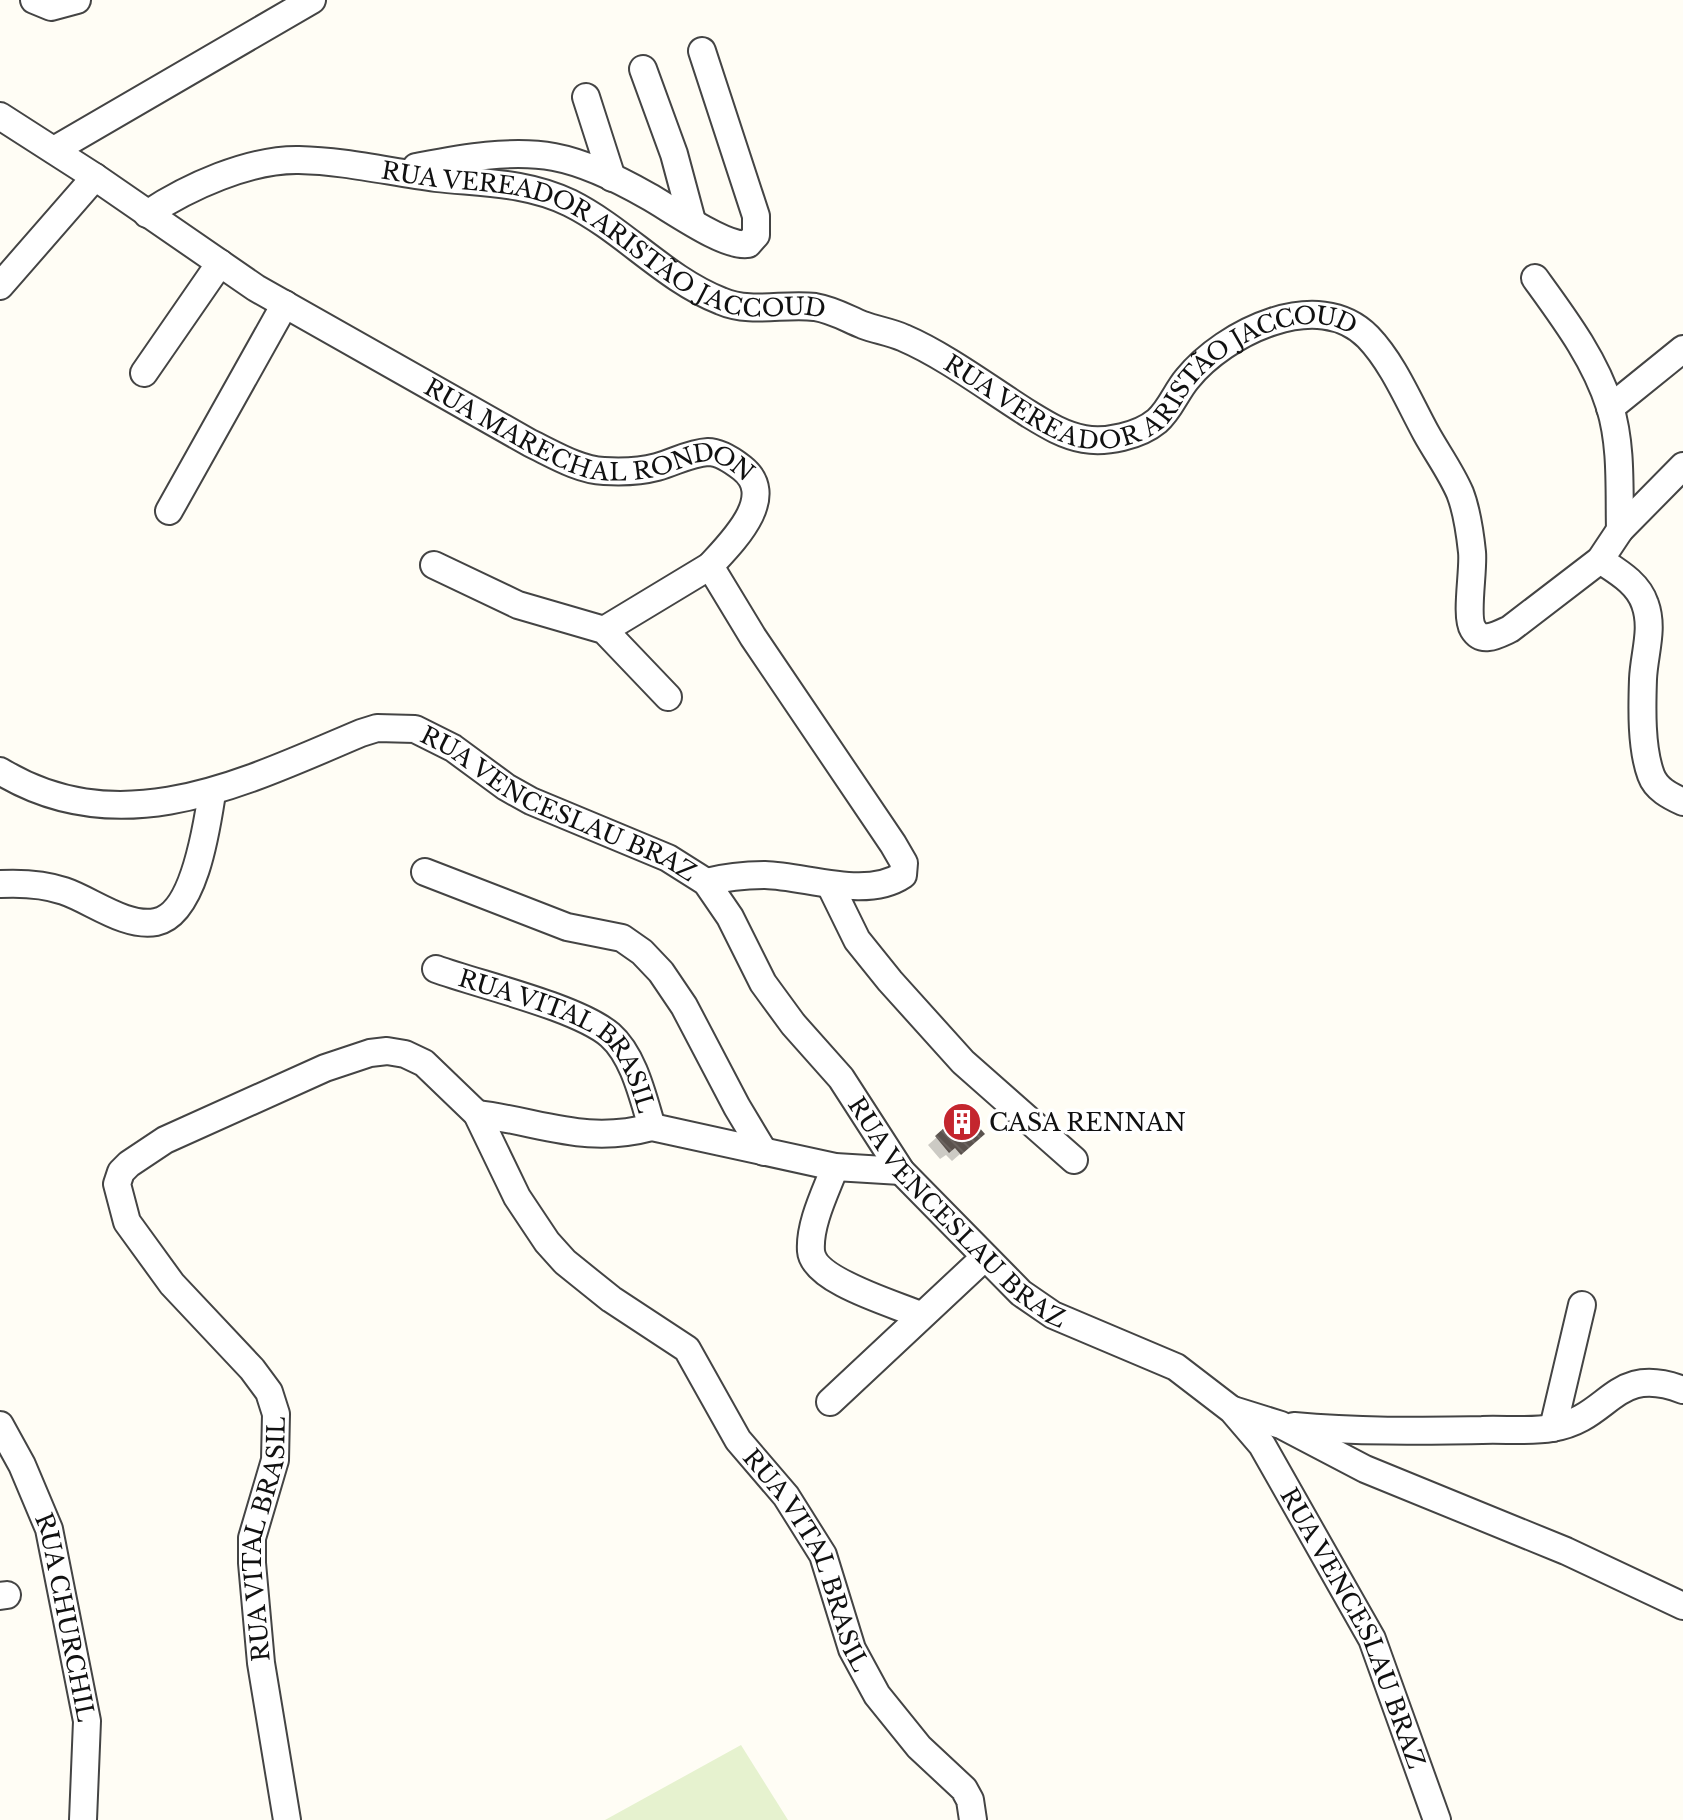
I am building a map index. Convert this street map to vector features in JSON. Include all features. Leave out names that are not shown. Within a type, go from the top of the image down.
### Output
[{"type":"street","points":[[34,0],[51,7],[77,0]]},
{"type":"street","points":[[54,150],[312,0]]},
{"type":"street","points":[[393,172],[454,160],[506,156],[554,157],[612,178],[743,245],[753,241],[756,235],[756,216],[702,51]]},
{"type":"street","points":[[643,69],[674,154],[692,220]]},
{"type":"street","points":[[586,97],[612,178]]},
{"type":"street","name":"RUA MARECHAL RONDON","points":[[0,116],[285,304],[470,410],[574,464],[603,471],[629,470],[657,467],[689,455],[711,452],[732,460],[747,472],[755,490],[752,509],[742,529],[710,566],[604,630]]},
{"type":"street","name":"RUA VEREADOR ARISTÃO JACCOUD","points":[[146,214],[174,196],[208,181],[293,160],[504,183],[543,191],[612,228],[672,275],[702,293],[728,304],[761,309],[811,306],[834,310],[863,324],[907,339],[1055,430],[1086,440],[1133,434],[1156,422],[1187,378],[1205,361],[1251,328],[1309,315],[1334,316],[1372,342],[1462,498],[1472,551],[1474,577],[1470,621],[1475,633],[1483,638],[1494,637],[1510,629],[1600,560]]},
{"type":"street","points":[[0,286],[95,177]]},
{"type":"street","points":[[144,373],[220,263]]},
{"type":"street","points":[[1535,278],[1591,359],[1610,408],[1619,469],[1620,530]]},
{"type":"street","points":[[170,511],[285,304]]},
{"type":"street","points":[[1610,408],[1683,349]]},
{"type":"street","points":[[1683,466],[1620,530],[1600,560],[1636,587],[1645,604],[1649,624],[1643,679],[1645,733],[1651,777],[1663,792],[1683,803]]},
{"type":"street","points":[[435,565],[518,605],[604,630],[668,696]]},
{"type":"street","points":[[706,882],[732,876],[768,875],[830,885],[892,882],[903,875],[904,863],[753,637],[710,566]]},
{"type":"street","name":"RUA VENCESLAU BRAZ","points":[[0,771],[30,789],[74,802],[139,803],[182,800],[212,793],[377,728],[415,729],[453,748],[506,787],[531,801],[668,858],[706,882],[730,916],[763,983],[793,1024],[841,1078],[901,1171],[985,1257],[1037,1307],[1175,1367],[1232,1410],[1262,1445],[1372,1639],[1437,1820]]},
{"type":"street","points":[[0,884],[53,888],[138,921],[162,920],[178,906],[199,863],[212,793]]},
{"type":"street","points":[[425,872],[533,916],[566,927],[622,938],[642,952],[661,972],[684,1006],[737,1107],[765,1152]]},
{"type":"street","points":[[830,885],[857,940],[890,981],[972,1070],[1074,1160]]},
{"type":"street","name":"RUA VITAL BRASIL","points":[[436,969],[555,1008],[610,1035],[634,1074],[652,1127],[626,1134],[601,1136],[477,1114]]},
{"type":"street","name":"RUA VITAL BRASIL","points":[[287,1820],[261,1663],[252,1563],[252,1538],[275,1460],[276,1414],[269,1392],[253,1369],[172,1284],[135,1233],[120,1203],[117,1184],[121,1172],[129,1164],[165,1140],[299,1079],[370,1053],[405,1054],[424,1063],[477,1114],[517,1197],[547,1242],[586,1281],[687,1349],[737,1440],[786,1496],[824,1555],[852,1649],[877,1695],[919,1746],[964,1789],[970,1800],[973,1820]]},
{"type":"street","points":[[716,1142],[737,1107]]},
{"type":"street","points":[[652,1127],[835,1167],[901,1171]]},
{"type":"street","points":[[835,1167],[812,1236],[811,1250],[817,1268],[835,1279],[920,1315]]},
{"type":"street","points":[[831,1402],[920,1315],[985,1257]]},
{"type":"street","points":[[1553,1429],[1582,1305]]},
{"type":"street","name":"RUA VENCESLAU BRAZ","points":[[1281,1425],[1350,1432],[1553,1429],[1586,1416],[1620,1388],[1635,1382],[1652,1382],[1683,1390]]},
{"type":"street","name":"RUA VENCESLAU BRAZ","points":[[1232,1410],[1281,1425],[1365,1469],[1566,1550],[1683,1606]]},
{"type":"street","name":"RUA CHURCHIL","points":[[0,1425],[22,1465],[49,1529],[87,1721],[83,1820]]},
{"type":"green space","points":[[741,1745],[788,1820],[605,1820]]},
{"type":"building","name":"CASA RENNAN","points":[[964,1110],[985,1134],[961,1155],[955,1148],[949,1153],[935,1136]]},
{"type":"place","name":"CASA RENNAN","points":[[962,1122]]}]
